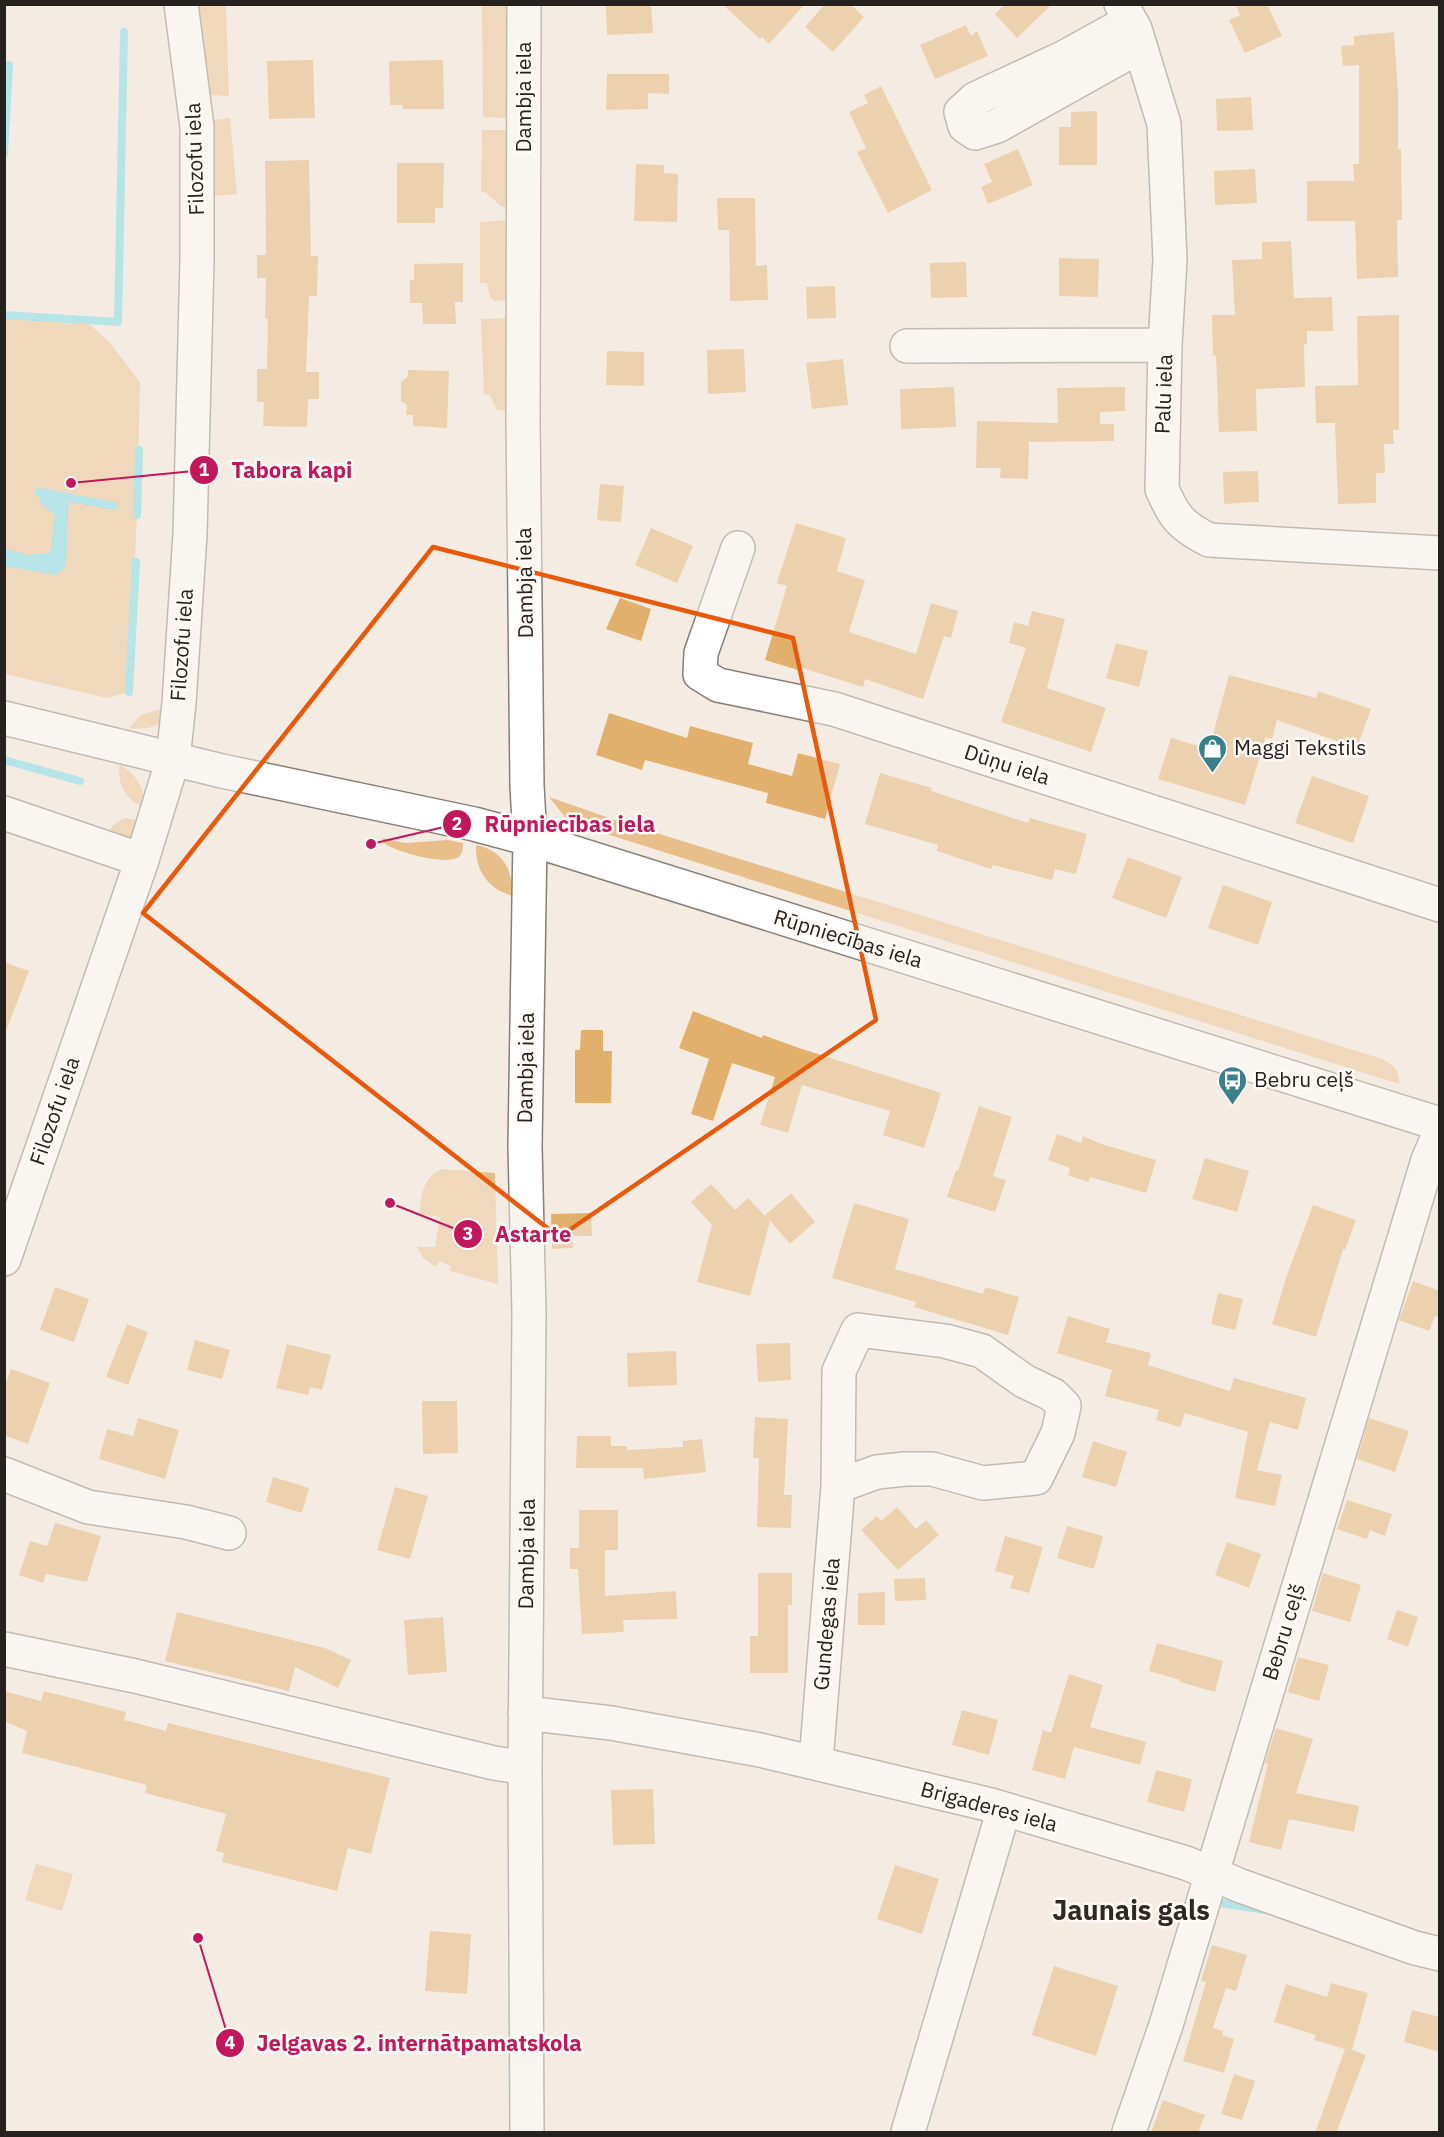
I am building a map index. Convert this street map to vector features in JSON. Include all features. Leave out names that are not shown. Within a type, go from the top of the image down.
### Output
[{"type":"street","name":"Filozofu iela","points":[[4,1259],[142,860],[172,759],[179,703],[190,534],[197,249],[197,127],[181,4]]},
{"type":"street","name":"Dambja iela","points":[[524,4],[523,433],[527,786],[530,839],[525,1146],[529,1313],[525,1713],[527,2133]]},
{"type":"street","name":"Palu iela","points":[[1130,24],[1164,124],[1170,260],[1161,489],[1171,511],[1189,530],[1209,540],[1440,553]]},
{"type":"street","points":[[907,346],[1166,345]]},
{"type":"street","name":"Dūņu iela","points":[[738,548],[701,653],[700,674],[718,686],[834,709],[1440,905]]},
{"type":"street","name":"Rūpniecības iela","points":[[4,718],[172,759],[474,824],[530,839],[1440,1124]]},
{"type":"street","points":[[4,813],[142,860]]},
{"type":"street","name":"Bebru ceļš","points":[[1130,2133],[1166,2025],[1425,1172],[1440,1132]]},
{"type":"street","name":"Gundegas iela","points":[[816,1762],[838,1486],[839,1371],[858,1330],[945,1341],[982,1351],[1024,1381],[1053,1395],[1064,1406],[1058,1433],[1036,1479],[983,1483],[932,1469],[905,1469],[877,1472],[838,1486]]},
{"type":"street","points":[[4,1474],[88,1507],[186,1521],[229,1533]]},
{"type":"street","points":[[4,1649],[135,1676],[494,1763],[525,1768]]},
{"type":"street","name":"Brigaderes iela","points":[[525,1713],[611,1723],[816,1762],[1004,1809],[1186,1863],[1263,1894],[1415,1948],[1440,1954]]},
{"type":"street","points":[[908,2133],[1004,1809]]},
{"type":"highlighted area","points":[[433,547],[793,638],[876,1020],[559,1237],[143,913]]},
{"type":"shaded area","points":[[192,5],[226,5],[229,96],[208,95]]},
{"type":"shaded area","points":[[482,5],[516,5],[508,118],[483,117]]},
{"type":"shaded area","points":[[230,118],[237,194],[210,196],[207,125],[214,120]]},
{"type":"shaded area","points":[[482,130],[510,130],[515,206],[502,207],[481,191]]},
{"type":"shaded area","points":[[511,220],[509,300],[494,301],[490,297],[487,283],[480,283],[480,222]]},
{"type":"shaded area","points":[[4,315],[85,320],[110,343],[140,382],[129,692],[107,698],[5,674]]},
{"type":"shaded area","points":[[510,318],[516,412],[497,410],[490,395],[484,395],[481,319]]},
{"type":"shaded area","points":[[168,709],[158,724],[142,729],[129,728],[141,715]]},
{"type":"shaded area","points":[[120,765],[138,782],[145,807],[128,796],[121,785]]},
{"type":"shaded area","points":[[549,797],[618,821],[1382,1059],[1395,1068],[1399,1084],[575,824],[565,817]]},
{"type":"shaded area","points":[[125,818],[141,821],[132,840],[106,837],[113,825]]},
{"type":"shaded area","points":[[382,838],[405,843],[448,840],[463,843],[463,849],[459,857],[453,859],[433,859],[390,847],[384,843]]},
{"type":"shaded area","points":[[476,845],[493,852],[505,863],[511,877],[513,896],[496,889],[484,877],[478,863]]},
{"type":"shaded area","points":[[443,1169],[495,1173],[498,1284],[450,1271],[451,1266],[439,1261],[436,1267],[423,1258],[417,1247],[435,1247],[440,1217],[419,1214],[422,1193],[427,1181]]},
{"type":"shaded area","points":[[36,1864],[73,1874],[62,1911],[25,1900]]},
{"type":"water","points":[[39,492],[69,497],[66,567],[56,575],[5,566],[5,548],[27,555],[50,553],[55,515],[40,503]]},
{"type":"building","points":[[606,4],[651,4],[653,33],[607,35]]},
{"type":"building","points":[[722,4],[805,4],[769,44],[762,37],[760,39]]},
{"type":"building","points":[[825,4],[850,4],[864,17],[833,52],[805,27]]},
{"type":"building","points":[[1005,4],[1052,4],[1017,38],[995,14]]},
{"type":"building","points":[[1235,4],[1267,4],[1282,36],[1245,53],[1229,20],[1240,15]]},
{"type":"building","points":[[966,25],[971,36],[977,31],[988,56],[935,79],[920,45]]},
{"type":"building","points":[[1394,32],[1398,93],[1398,149],[1401,149],[1402,220],[1397,220],[1398,277],[1357,279],[1355,221],[1307,221],[1307,181],[1354,181],[1353,164],[1359,164],[1359,65],[1343,66],[1341,46],[1354,45],[1354,36]]},
{"type":"building","points":[[313,60],[315,118],[269,119],[267,61]]},
{"type":"building","points":[[443,60],[444,109],[403,109],[403,105],[390,105],[389,61]]},
{"type":"building","points":[[607,74],[669,74],[669,94],[648,93],[648,109],[606,110]]},
{"type":"building","points":[[881,86],[932,190],[888,213],[857,152],[866,148],[849,112],[868,103],[864,95]]},
{"type":"building","points":[[1251,97],[1253,130],[1217,131],[1216,99]]},
{"type":"building","points":[[1097,111],[1097,165],[1059,165],[1059,127],[1071,127],[1071,112]]},
{"type":"building","points":[[1018,149],[1033,185],[988,204],[981,187],[992,182],[984,164]]},
{"type":"building","points":[[309,160],[311,256],[318,256],[317,296],[309,296],[306,372],[319,372],[319,399],[308,399],[307,427],[263,426],[264,402],[257,402],[257,369],[267,369],[268,319],[265,318],[266,278],[257,278],[257,255],[266,255],[265,161]]},
{"type":"building","points":[[397,163],[444,163],[443,208],[435,208],[435,223],[397,223]]},
{"type":"building","points":[[636,164],[664,165],[664,173],[678,174],[677,222],[634,221]]},
{"type":"building","points":[[1255,169],[1257,203],[1215,205],[1214,171]]},
{"type":"building","points":[[717,198],[755,198],[756,266],[767,265],[768,300],[730,301],[729,230],[718,230]]},
{"type":"building","points":[[1291,241],[1294,298],[1332,297],[1333,331],[1307,331],[1307,344],[1304,345],[1305,387],[1256,389],[1257,431],[1219,432],[1212,315],[1235,315],[1232,260],[1262,259],[1262,242]]},
{"type":"building","points":[[1059,258],[1099,259],[1098,297],[1059,296]]},
{"type":"building","points":[[966,262],[967,297],[931,298],[930,263]]},
{"type":"building","points":[[463,263],[463,302],[455,302],[456,324],[423,324],[422,303],[410,303],[410,280],[414,280],[414,264]]},
{"type":"building","points":[[835,286],[836,318],[807,319],[806,287]]},
{"type":"building","points":[[1399,315],[1399,430],[1393,430],[1394,444],[1384,444],[1385,473],[1376,473],[1376,503],[1338,504],[1335,423],[1316,423],[1315,386],[1358,385],[1357,316]]},
{"type":"building","points":[[744,349],[746,392],[708,394],[707,350]]},
{"type":"building","points":[[607,351],[644,352],[644,386],[606,385]]},
{"type":"building","points":[[843,359],[848,405],[812,409],[806,363]]},
{"type":"building","points":[[408,370],[449,371],[447,428],[413,426],[413,415],[406,415],[407,405],[401,401],[401,382],[408,376]]},
{"type":"building","points":[[954,387],[956,427],[901,429],[900,389]]},
{"type":"building","points":[[1125,387],[1125,411],[1100,412],[1100,424],[1114,424],[1114,441],[1029,442],[1028,479],[1000,478],[1001,468],[976,468],[977,421],[1058,423],[1057,388]]},
{"type":"building","points":[[1258,471],[1259,502],[1224,504],[1223,472]]},
{"type":"building","points":[[600,484],[624,486],[621,522],[597,520]]},
{"type":"building","points":[[796,523],[846,538],[837,571],[865,580],[849,632],[916,654],[931,603],[958,611],[951,638],[944,636],[923,699],[865,679],[863,687],[799,667],[798,670],[765,660],[787,586],[777,583]]},
{"type":"building","points":[[651,528],[693,546],[677,583],[635,565]]},
{"type":"building","points":[[620,598],[651,609],[641,641],[606,629]]},
{"type":"building","points":[[1032,611],[1065,619],[1047,688],[1106,708],[1091,752],[1001,722],[1026,648],[1009,643],[1014,622],[1028,626]]},
{"type":"building","points":[[1116,643],[1148,651],[1139,687],[1106,678]]},
{"type":"building","points":[[1229,675],[1316,698],[1318,691],[1371,709],[1357,748],[1277,720],[1272,739],[1266,737],[1245,805],[1158,779],[1171,738],[1209,749]]},
{"type":"building","points":[[609,713],[687,738],[690,726],[753,743],[748,764],[792,776],[798,753],[840,764],[825,819],[766,803],[768,793],[645,760],[642,770],[596,755]]},
{"type":"building","points":[[880,773],[932,788],[931,791],[1028,823],[1030,818],[1087,834],[1076,874],[1055,869],[1052,880],[993,865],[991,869],[937,851],[938,845],[865,824]]},
{"type":"building","points":[[1312,776],[1369,796],[1353,843],[1295,823]]},
{"type":"building","points":[[1128,857],[1182,877],[1166,918],[1112,898]]},
{"type":"building","points":[[1223,885],[1272,902],[1258,945],[1208,928]]},
{"type":"building","points":[[4,962],[29,971],[6,1031],[4,1030]]},
{"type":"building","points":[[693,1011],[762,1038],[763,1035],[941,1093],[924,1148],[883,1135],[890,1111],[802,1085],[788,1133],[760,1125],[775,1077],[732,1063],[713,1121],[691,1114],[709,1059],[679,1048]]},
{"type":"building","points":[[581,1030],[603,1030],[603,1051],[612,1051],[611,1103],[575,1103],[575,1050],[580,1050]]},
{"type":"building","points":[[979,1106],[1012,1117],[993,1176],[1006,1180],[995,1212],[947,1197]]},
{"type":"building","points":[[1057,1134],[1081,1143],[1083,1136],[1101,1144],[1156,1160],[1146,1193],[1090,1177],[1088,1182],[1068,1175],[1070,1168],[1048,1160]]},
{"type":"building","points":[[1205,1158],[1249,1171],[1237,1212],[1192,1199]]},
{"type":"building","points":[[711,1184],[735,1210],[748,1198],[770,1221],[750,1296],[697,1282],[712,1225],[691,1202]]},
{"type":"building","points":[[791,1193],[815,1222],[790,1244],[765,1215]]},
{"type":"building","points":[[854,1203],[909,1219],[895,1269],[983,1294],[985,1287],[1019,1297],[1008,1335],[914,1307],[916,1302],[832,1278]]},
{"type":"building","points":[[1313,1205],[1356,1220],[1345,1250],[1343,1249],[1316,1337],[1272,1324]]},
{"type":"building","points":[[591,1213],[592,1236],[573,1236],[573,1248],[552,1249],[551,1214]]},
{"type":"building","points":[[1413,1281],[1440,1291],[1440,1317],[1435,1316],[1429,1331],[1399,1320]]},
{"type":"building","points":[[55,1287],[89,1299],[74,1342],[40,1330]]},
{"type":"building","points":[[1218,1293],[1243,1299],[1235,1330],[1211,1324]]},
{"type":"building","points":[[1068,1316],[1110,1329],[1106,1342],[1151,1353],[1148,1365],[1230,1391],[1234,1378],[1306,1398],[1298,1430],[1270,1422],[1257,1470],[1282,1475],[1275,1506],[1235,1498],[1248,1432],[1185,1413],[1180,1427],[1156,1420],[1159,1410],[1105,1396],[1112,1370],[1057,1353]]},
{"type":"building","points":[[127,1324],[148,1332],[128,1385],[106,1377]]},
{"type":"building","points":[[195,1340],[230,1350],[222,1379],[187,1370]]},
{"type":"building","points":[[790,1343],[791,1380],[758,1382],[756,1344]]},
{"type":"building","points":[[287,1344],[331,1355],[322,1390],[310,1387],[308,1395],[276,1388]]},
{"type":"building","points":[[676,1351],[677,1385],[628,1387],[627,1353]]},
{"type":"building","points":[[11,1369],[50,1383],[28,1444],[4,1435],[4,1388]]},
{"type":"building","points":[[422,1401],[457,1401],[458,1453],[423,1454]]},
{"type":"building","points":[[755,1417],[788,1419],[784,1495],[792,1495],[791,1528],[757,1527],[759,1458],[753,1458]]},
{"type":"building","points":[[138,1418],[179,1430],[165,1479],[99,1459],[107,1429],[133,1436]]},
{"type":"building","points":[[1369,1418],[1409,1431],[1395,1472],[1357,1459]]},
{"type":"building","points":[[577,1436],[611,1436],[611,1446],[627,1446],[627,1450],[683,1447],[683,1441],[702,1439],[706,1472],[644,1479],[643,1468],[576,1468]]},
{"type":"building","points":[[1093,1441],[1127,1452],[1116,1487],[1082,1477]]},
{"type":"building","points":[[273,1477],[309,1488],[302,1513],[266,1502]]},
{"type":"building","points":[[395,1487],[428,1496],[410,1559],[377,1550]]},
{"type":"building","points":[[1347,1500],[1392,1514],[1385,1536],[1370,1530],[1367,1539],[1337,1529]]},
{"type":"building","points":[[897,1507],[916,1529],[926,1520],[939,1535],[898,1570],[861,1530],[877,1516],[881,1521]]},
{"type":"building","points":[[579,1510],[618,1510],[618,1550],[605,1550],[605,1596],[676,1591],[677,1619],[623,1620],[624,1632],[582,1634],[578,1569],[570,1569],[570,1548],[579,1548]]},
{"type":"building","points":[[55,1523],[101,1536],[87,1582],[46,1574],[43,1583],[19,1575],[30,1541],[47,1546]]},
{"type":"building","points":[[1067,1526],[1103,1536],[1094,1569],[1057,1558]]},
{"type":"building","points":[[1005,1536],[1043,1547],[1029,1593],[1010,1588],[1014,1576],[995,1571]]},
{"type":"building","points":[[1227,1542],[1261,1554],[1249,1588],[1215,1575]]},
{"type":"building","points":[[758,1573],[792,1573],[792,1605],[788,1605],[788,1673],[750,1673],[750,1636],[758,1636]]},
{"type":"building","points":[[1323,1573],[1361,1585],[1350,1622],[1312,1611]]},
{"type":"building","points":[[925,1578],[926,1600],[895,1601],[894,1579]]},
{"type":"building","points":[[885,1592],[885,1625],[858,1625],[858,1593]]},
{"type":"building","points":[[1397,1610],[1418,1617],[1408,1647],[1387,1639]]},
{"type":"building","points":[[177,1612],[325,1648],[351,1660],[338,1688],[295,1667],[289,1691],[165,1661]]},
{"type":"building","points":[[443,1617],[447,1672],[408,1675],[404,1620]]},
{"type":"building","points":[[1157,1643],[1223,1661],[1215,1692],[1149,1671]]},
{"type":"building","points":[[1298,1657],[1329,1665],[1319,1701],[1288,1692]]},
{"type":"building","points":[[1069,1674],[1103,1685],[1090,1727],[1146,1742],[1140,1765],[1074,1747],[1065,1779],[1032,1770],[1043,1730],[1051,1733]]},
{"type":"building","points":[[4,1691],[41,1701],[44,1691],[126,1712],[124,1720],[166,1731],[168,1723],[390,1778],[371,1854],[348,1848],[337,1891],[222,1862],[224,1853],[216,1851],[226,1814],[145,1793],[147,1785],[22,1753],[27,1731],[4,1721]]},
{"type":"building","points":[[962,1710],[998,1720],[989,1755],[952,1745]]},
{"type":"building","points":[[1276,1728],[1313,1739],[1296,1793],[1359,1806],[1354,1832],[1289,1819],[1281,1850],[1249,1842],[1268,1764],[1265,1763]]},
{"type":"building","points":[[1156,1770],[1192,1779],[1184,1812],[1147,1802]]},
{"type":"building","points":[[653,1789],[655,1844],[613,1845],[611,1790]]},
{"type":"building","points":[[895,1865],[939,1879],[922,1934],[877,1919]]},
{"type":"building","points":[[430,1931],[471,1934],[467,1994],[425,1991]]},
{"type":"building","points":[[1212,1945],[1247,1955],[1236,1991],[1226,1988],[1213,2028],[1223,2031],[1222,2035],[1234,2039],[1224,2073],[1183,2061],[1206,1982],[1201,1981]]},
{"type":"building","points":[[1054,1966],[1118,1986],[1096,2056],[1032,2035]]},
{"type":"building","points":[[1331,1983],[1368,1993],[1352,2050],[1366,2055],[1336,2133],[1315,2133],[1345,2049],[1314,2040],[1316,2035],[1274,2022],[1286,1984],[1327,1997]]},
{"type":"building","points":[[1412,2010],[1440,2017],[1440,2052],[1404,2042]]},
{"type":"building","points":[[1234,2074],[1255,2081],[1242,2120],[1221,2114]]},
{"type":"building","points":[[1163,2100],[1205,2115],[1198,2133],[1151,2133]]},
{"type":"waterway","points":[[4,315],[118,322],[124,32]]},
{"type":"waterway","points":[[4,154],[9,65]]},
{"type":"waterway","points":[[137,515],[139,450]]},
{"type":"waterway","points":[[39,492],[114,506]]},
{"type":"waterway","points":[[129,692],[136,562]]},
{"type":"waterway","points":[[4,760],[80,781]]},
{"type":"waterway","points":[[1213,1902],[1265,1910]]},
{"type":"place","name":"Tabora kapi","points":[[71,483]]},
{"type":"place","name":"Maggi Tekstils","points":[[1213,774]]},
{"type":"place","name":"Rūpniecības iela","points":[[371,844]]},
{"type":"place","name":"Bebru ceļš","points":[[1233,1106]]},
{"type":"place","name":"Astarte","points":[[390,1203]]},
{"type":"place","name":"Jelgavas 2. internātpamatskola","points":[[198,1938]]},
{"type":"district","name":"Jaunais gals","points":[[1131,1911]]}]
